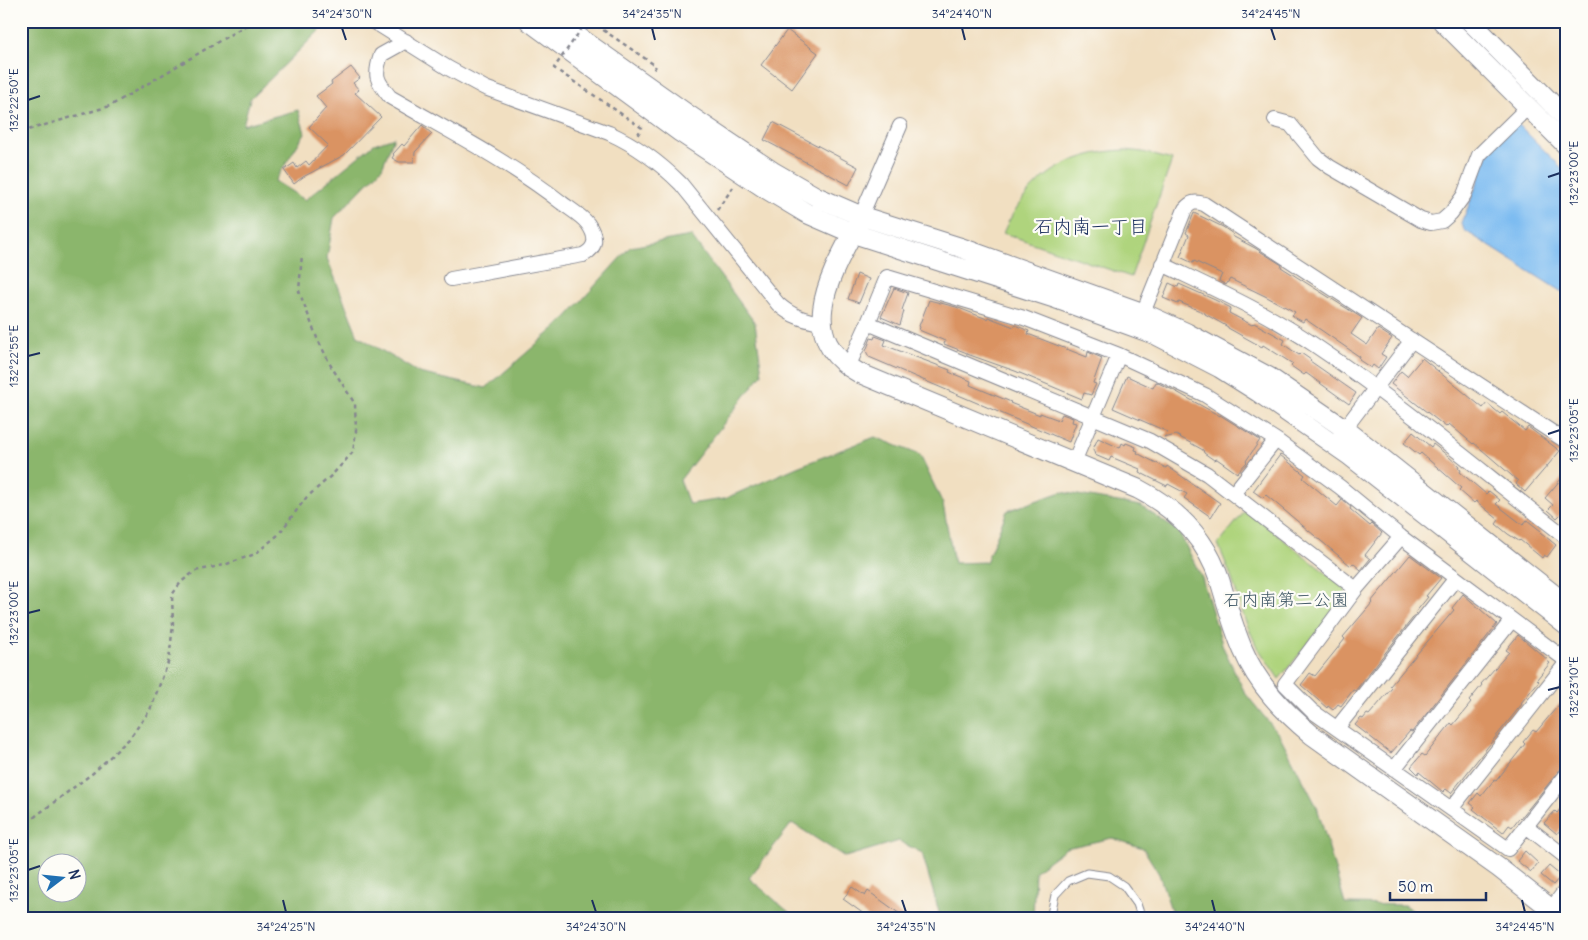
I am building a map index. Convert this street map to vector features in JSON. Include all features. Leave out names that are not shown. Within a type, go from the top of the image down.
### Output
[{"type":"street","points":[[373,21],[460,75],[485,88],[609,134],[628,142],[647,154],[666,168],[680,184],[778,304],[797,318],[821,323]]},
{"type":"street","points":[[529,21],[680,132],[806,213],[852,233],[1057,299],[1156,335],[1228,372],[1333,444],[1567,626]]},
{"type":"street","points":[[1442,21],[1567,146]]},
{"type":"street","points":[[1470,21],[1567,119]]},
{"type":"street","points":[[564,23],[690,116],[772,171],[816,197],[861,216],[959,247],[1142,313],[1187,333],[1270,377],[1345,429],[1567,605]]},
{"type":"street","points":[[406,41],[381,55],[376,69],[378,83],[390,97],[526,176],[587,222],[594,234],[594,244],[590,252],[583,255],[451,279]]},
{"type":"street","points":[[1275,120],[1290,124],[1318,158],[1330,167],[1421,220],[1432,224],[1442,221],[1451,214],[1466,189],[1479,155],[1528,107]]},
{"type":"street","points":[[900,126],[822,301],[821,323],[833,353],[848,367],[1074,462],[1154,497],[1169,507],[1194,532],[1213,562],[1243,650],[1256,675],[1272,697],[1291,717],[1312,735],[1498,868],[1558,914],[1567,888]]},
{"type":"street","points":[[1142,313],[1185,209],[1190,203],[1197,201],[1567,442]]},
{"type":"street","points":[[1162,264],[1245,303],[1312,343],[1376,388],[1567,536]]},
{"type":"street","points":[[848,367],[887,276],[1024,318],[1119,355],[1205,395],[1276,440],[1567,662],[1451,809]]},
{"type":"street","points":[[868,323],[1150,441],[1206,474],[1356,589]]},
{"type":"street","points":[[1333,444],[1412,340]]},
{"type":"street","points":[[1074,462],[1119,355]]},
{"type":"street","points":[[1233,494],[1276,440]]},
{"type":"street","points":[[1401,537],[1356,589],[1285,684],[1312,711],[1508,849],[1567,774]]},
{"type":"street","points":[[1337,728],[1456,578]]},
{"type":"street","points":[[1394,769],[1512,620]]},
{"type":"street","points":[[1526,826],[1567,858]]},
{"type":"lane","points":[[1050,919],[1055,895],[1068,881],[1087,873],[1109,876],[1124,886],[1137,904],[1142,919]]},
{"type":"path","points":[[21,132],[110,106],[253,21]]},
{"type":"path","points":[[636,137],[642,128],[554,68],[588,21],[656,66],[651,73]]},
{"type":"path","points":[[720,206],[735,185]]},
{"type":"path","points":[[21,827],[93,773],[129,739],[150,710],[169,660],[172,595],[180,582],[195,571],[224,565],[255,554],[278,536],[306,498],[332,475],[353,452],[356,431],[355,404],[331,366],[317,338],[299,291],[302,254]]},
{"type":"green space","points":[[21,21],[329,21],[250,99],[243,125],[298,110],[305,133],[275,181],[305,200],[374,144],[394,137],[382,168],[334,218],[327,258],[358,336],[419,373],[486,388],[563,321],[630,247],[691,236],[755,323],[762,374],[680,480],[689,504],[724,499],[797,467],[875,437],[920,455],[943,504],[954,563],[986,562],[1007,511],[1061,492],[1141,506],[1179,532],[1202,578],[1223,647],[1245,693],[1280,736],[1317,807],[1345,904],[1404,905],[1426,919],[1174,919],[1159,874],[1143,848],[1112,838],[1066,848],[1035,871],[1033,919],[939,919],[939,912],[922,853],[899,841],[845,857],[792,823],[749,878],[797,919],[21,919]]},
{"type":"green space","points":[[1126,150],[1143,152],[1172,160],[1131,277],[1003,233],[1024,198],[1051,172],[1085,156]]},
{"type":"green space","name":"石内南第二公園","points":[[1246,510],[1345,588],[1346,597],[1279,679],[1256,645],[1218,544]]},
{"type":"water","points":[[1517,123],[1567,173],[1567,287],[1565,286],[1562,292],[1464,230],[1462,223],[1491,147]]},
{"type":"building","points":[[787,30],[818,53],[792,89],[761,65]]},
{"type":"building","points":[[351,67],[360,78],[353,83],[359,90],[355,93],[381,117],[344,155],[303,177],[294,184],[284,170],[294,163],[297,168],[306,161],[309,165],[328,145],[309,127],[326,108],[316,96]]},
{"type":"building","points":[[773,122],[858,167],[849,185],[764,140]]},
{"type":"building","points":[[422,125],[432,134],[415,152],[414,162],[399,162],[392,158],[393,154],[402,144],[404,146]]},
{"type":"building","points":[[1194,213],[1223,227],[1233,234],[1232,236],[1282,265],[1281,267],[1362,318],[1351,334],[1367,345],[1378,329],[1392,338],[1381,354],[1386,357],[1378,369],[1373,365],[1371,368],[1359,360],[1360,357],[1305,319],[1303,322],[1292,316],[1295,312],[1230,279],[1226,285],[1219,281],[1222,274],[1194,261],[1193,263],[1180,257],[1189,235],[1186,233]]},
{"type":"building","points":[[857,274],[869,279],[859,303],[848,299]]},
{"type":"building","points":[[1169,283],[1178,287],[1179,284],[1231,308],[1229,313],[1252,325],[1254,323],[1285,340],[1283,344],[1299,355],[1301,353],[1356,393],[1349,404],[1306,373],[1304,375],[1291,366],[1293,364],[1263,345],[1262,347],[1205,313],[1179,302],[1178,304],[1163,298]]},
{"type":"building","points":[[894,288],[908,293],[902,310],[904,311],[900,325],[881,317]]},
{"type":"building","points":[[929,300],[956,307],[987,319],[988,317],[1014,327],[1015,325],[1029,331],[1028,334],[1087,357],[1088,352],[1102,358],[1093,383],[1096,384],[1091,395],[1084,393],[1082,399],[1015,371],[967,354],[944,344],[945,341],[919,330]]},
{"type":"building","points":[[875,336],[886,340],[884,345],[950,370],[949,372],[971,381],[970,385],[1010,403],[1040,415],[1040,413],[1059,420],[1062,414],[1073,418],[1072,422],[1076,423],[1069,442],[869,357],[866,351],[871,338],[874,339]]},
{"type":"building","points":[[1422,358],[1483,408],[1487,403],[1500,414],[1502,412],[1525,431],[1528,427],[1560,451],[1525,492],[1516,484],[1518,481],[1474,443],[1449,424],[1446,427],[1391,384],[1401,371],[1407,376]]},
{"type":"building","points":[[1127,376],[1153,388],[1156,382],[1173,390],[1220,415],[1260,440],[1247,462],[1237,473],[1217,459],[1214,460],[1204,453],[1203,450],[1176,435],[1164,438],[1168,432],[1113,408]]},
{"type":"building","points":[[1413,432],[1431,447],[1433,444],[1448,456],[1459,466],[1460,472],[1486,494],[1489,491],[1500,500],[1496,504],[1523,525],[1527,520],[1541,531],[1556,545],[1547,557],[1544,555],[1542,558],[1520,540],[1508,534],[1496,524],[1499,520],[1476,501],[1474,503],[1459,490],[1461,488],[1421,453],[1419,455],[1404,443]]},
{"type":"building","points":[[1098,438],[1120,448],[1122,443],[1136,447],[1137,453],[1166,468],[1167,466],[1220,503],[1211,517],[1184,498],[1187,494],[1139,472],[1140,469],[1111,457],[1109,461],[1095,455],[1093,449]]},
{"type":"building","points":[[1280,455],[1305,475],[1303,478],[1337,506],[1342,500],[1370,526],[1372,524],[1382,533],[1365,555],[1370,559],[1361,570],[1353,563],[1351,566],[1266,495],[1263,498],[1253,491]]},
{"type":"building","points":[[1567,472],[1567,519],[1561,514],[1557,518],[1548,510],[1553,505],[1545,498]]},
{"type":"building","points":[[1410,555],[1441,578],[1426,596],[1428,597],[1416,614],[1355,691],[1353,690],[1341,706],[1338,704],[1333,710],[1328,706],[1327,708],[1301,685],[1310,673],[1315,676],[1345,639],[1343,637]]},
{"type":"building","points":[[1463,594],[1497,624],[1412,732],[1410,731],[1391,753],[1355,725],[1361,718],[1363,719],[1367,714],[1369,715],[1392,688],[1390,686],[1454,610],[1452,608]]},
{"type":"building","points":[[1518,635],[1550,663],[1537,679],[1539,681],[1522,704],[1451,793],[1446,789],[1443,792],[1411,767],[1422,754],[1425,756],[1451,723],[1453,725],[1471,703],[1469,701],[1509,652],[1506,650]]},
{"type":"building","points":[[1567,695],[1567,761],[1520,819],[1512,827],[1509,825],[1503,833],[1473,809],[1475,807],[1470,803],[1478,793],[1481,796],[1494,780],[1496,781],[1525,744],[1523,742],[1533,730],[1536,732]]},
{"type":"building","points":[[1567,801],[1567,831],[1562,827],[1557,834],[1544,823],[1555,811],[1557,813]]},
{"type":"building","points":[[1525,851],[1538,863],[1531,872],[1517,861]]},
{"type":"building","points":[[1549,866],[1561,876],[1553,885],[1541,875]]},
{"type":"building","points":[[852,887],[865,896],[868,891],[907,919],[871,919],[843,899]]},
{"type":"district","name":"石内南一丁目","points":[[1091,226]]}]
